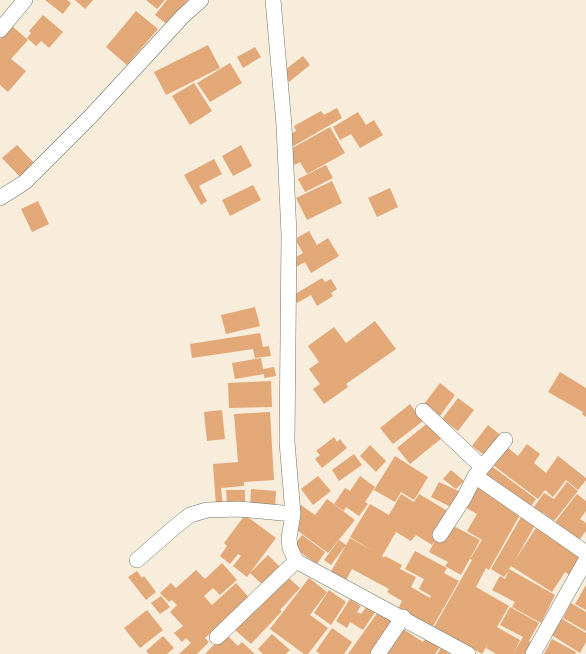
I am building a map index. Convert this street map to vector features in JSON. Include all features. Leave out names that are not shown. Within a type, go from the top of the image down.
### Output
[{"type":"street","points":[[0,30],[25,0]]},
{"type":"street","points":[[0,198],[25,182],[91,116],[183,16],[201,0]]},
{"type":"street","points":[[273,0],[284,125],[289,235],[287,442],[293,514],[288,538],[290,548],[296,561],[468,654]]},
{"type":"street","points":[[423,411],[479,472],[586,553]]},
{"type":"street","points":[[440,535],[479,472],[505,440]]},
{"type":"street","points":[[137,560],[186,518],[207,510],[239,509],[293,514]]},
{"type":"street","points":[[533,654],[586,560]]},
{"type":"street","points":[[217,637],[296,561]]},
{"type":"street","points":[[378,654],[403,618]]},
{"type":"building","points":[[45,0],[67,0],[71,3],[63,14]]},
{"type":"building","points":[[75,0],[93,0],[85,9]]},
{"type":"building","points":[[146,0],[165,0],[157,9]]},
{"type":"building","points":[[167,0],[188,0],[168,25],[155,15]]},
{"type":"building","points":[[136,11],[158,29],[127,65],[106,47]]},
{"type":"building","points":[[43,15],[63,32],[49,48],[41,41],[36,46],[27,38],[31,33],[29,31]]},
{"type":"building","points":[[12,26],[28,40],[11,59],[26,71],[8,92],[0,85],[0,39]]},
{"type":"building","points":[[208,45],[220,68],[166,95],[154,72]]},
{"type":"building","points":[[255,47],[261,57],[243,68],[237,57]]},
{"type":"building","points":[[303,56],[310,65],[289,82],[282,72]]},
{"type":"building","points":[[230,63],[242,83],[210,102],[197,83]]},
{"type":"building","points":[[194,83],[212,111],[190,125],[172,96]]},
{"type":"building","points":[[337,108],[342,118],[292,147],[286,137],[296,131],[294,126],[321,111],[324,115]]},
{"type":"building","points":[[358,112],[366,125],[374,120],[383,135],[360,148],[351,134],[340,140],[333,127]]},
{"type":"building","points":[[330,127],[345,153],[307,174],[300,162],[295,165],[287,151]]},
{"type":"building","points":[[17,145],[36,165],[22,179],[2,158]]},
{"type":"building","points":[[241,145],[252,166],[233,176],[222,156]]},
{"type":"building","points":[[214,159],[222,174],[199,186],[207,201],[201,205],[184,175]]},
{"type":"building","points":[[326,165],[333,178],[305,192],[298,179]]},
{"type":"building","points":[[332,181],[342,203],[307,220],[296,198]]},
{"type":"building","points":[[253,185],[261,200],[230,216],[222,200]]},
{"type":"building","points":[[390,188],[398,207],[377,217],[368,198]]},
{"type":"building","points":[[38,201],[49,224],[32,232],[21,209]]},
{"type":"building","points":[[309,231],[317,245],[328,238],[339,256],[311,273],[305,262],[296,267],[291,260],[303,253],[295,239]]},
{"type":"building","points":[[322,278],[325,282],[331,279],[337,289],[331,293],[333,296],[317,306],[311,295],[297,303],[292,296]]},
{"type":"building","points":[[255,307],[260,326],[226,334],[221,315]]},
{"type":"building","points":[[375,321],[396,349],[346,384],[348,387],[324,404],[313,389],[320,384],[309,369],[319,362],[308,346],[334,327],[346,343]]},
{"type":"building","points":[[260,333],[263,347],[269,346],[271,356],[255,358],[253,349],[192,358],[190,344]]},
{"type":"building","points":[[261,358],[263,369],[274,367],[276,376],[264,378],[264,374],[235,379],[232,363]]},
{"type":"building","points":[[560,372],[586,388],[586,417],[582,414],[583,412],[548,392]]},
{"type":"building","points":[[271,381],[272,407],[229,408],[228,383]]},
{"type":"building","points":[[440,383],[455,395],[440,416],[424,404]]},
{"type":"building","points":[[458,398],[474,410],[458,431],[442,419]]},
{"type":"building","points":[[410,404],[423,421],[393,444],[380,428]]},
{"type":"building","points":[[222,410],[225,439],[207,441],[204,412]]},
{"type":"building","points":[[270,412],[274,480],[244,482],[244,486],[221,488],[223,506],[216,506],[213,464],[238,462],[234,414]]},
{"type":"building","points":[[430,421],[443,437],[410,464],[397,448]]},
{"type":"building","points":[[488,425],[503,437],[488,458],[472,446]]},
{"type":"building","points":[[334,437],[337,442],[340,439],[347,448],[322,468],[315,459],[320,455],[316,451]]},
{"type":"building","points":[[527,444],[540,454],[534,463],[546,473],[558,456],[586,478],[586,480],[578,490],[566,480],[553,497],[545,490],[538,499],[493,465],[507,447],[518,456]]},
{"type":"building","points":[[370,445],[386,461],[376,472],[360,456]]},
{"type":"building","points":[[354,454],[362,465],[339,481],[332,470]]},
{"type":"building","points":[[395,456],[428,477],[414,500],[401,492],[395,502],[374,490]]},
{"type":"building","points":[[490,465],[536,499],[527,512],[480,478]]},
{"type":"building","points":[[451,470],[464,481],[456,489],[443,479]]},
{"type":"building","points":[[318,476],[331,491],[313,505],[301,489]]},
{"type":"building","points":[[360,476],[375,487],[365,502],[368,504],[359,516],[346,507],[344,511],[334,504],[345,488],[350,491]]},
{"type":"building","points":[[476,480],[521,513],[489,570],[486,568],[476,587],[509,606],[497,627],[520,640],[513,654],[496,654],[486,648],[489,642],[482,654],[448,635],[433,629],[472,560],[470,559],[482,540],[467,531],[477,514],[461,505]]},
{"type":"building","points":[[439,482],[463,493],[455,509],[431,497]]},
{"type":"building","points":[[567,482],[578,491],[554,521],[543,513],[540,517],[531,511],[544,493],[554,499]]},
{"type":"building","points":[[251,489],[276,491],[275,509],[250,507]]},
{"type":"building","points":[[226,490],[245,490],[245,503],[227,503]]},
{"type":"building","points":[[401,494],[414,502],[419,494],[451,513],[432,545],[416,535],[411,541],[396,532],[382,556],[384,558],[385,556],[402,565],[400,569],[416,577],[411,587],[430,598],[431,596],[419,589],[424,579],[405,569],[415,551],[447,568],[444,573],[459,581],[432,628],[398,609],[402,601],[387,592],[389,589],[352,569],[344,584],[329,575],[350,538],[373,551],[350,537],[370,504],[389,515]]},
{"type":"building","points":[[577,494],[586,501],[586,511],[580,519],[586,523],[586,531],[576,544],[552,526]]},
{"type":"building","points":[[327,499],[355,520],[328,553],[294,528],[300,520],[294,516],[301,505],[315,515]]},
{"type":"building","points":[[245,515],[276,538],[247,577],[233,566],[241,556],[238,554],[230,564],[220,556],[227,546],[224,543]]},
{"type":"building","points":[[521,517],[535,525],[514,562],[539,523],[586,554],[571,576],[565,572],[552,592],[511,566],[509,569],[555,595],[541,623],[512,607],[515,602],[492,590],[500,576],[505,579],[509,571],[504,577],[491,569]]},
{"type":"building","points":[[448,523],[480,540],[461,575],[445,566],[448,562],[429,552],[438,535]]},
{"type":"building","points":[[302,535],[325,552],[317,564],[293,547]]},
{"type":"building","points":[[339,540],[346,545],[331,565],[324,560]]},
{"type":"building","points":[[268,555],[283,570],[266,588],[250,573]]},
{"type":"building","points":[[222,563],[237,580],[220,595],[213,588],[204,596],[212,605],[236,583],[253,602],[221,631],[217,627],[205,638],[209,642],[197,654],[179,654],[191,643],[186,638],[182,642],[174,633],[183,626],[170,612],[177,605],[172,600],[169,602],[160,593],[171,583],[176,588],[196,570],[205,579]]},
{"type":"building","points":[[137,571],[142,578],[144,576],[156,592],[146,600],[128,577]]},
{"type":"building","points":[[283,573],[300,588],[280,610],[282,611],[251,644],[233,628]]},
{"type":"building","points":[[309,578],[327,592],[310,615],[328,628],[308,654],[304,654],[270,629]]},
{"type":"building","points":[[586,585],[586,610],[575,604]]},
{"type":"building","points":[[329,590],[346,602],[331,625],[314,613]]},
{"type":"building","points":[[161,596],[170,607],[160,614],[151,603]]},
{"type":"building","points":[[350,599],[361,606],[357,612],[361,614],[367,606],[376,611],[363,630],[350,622],[347,628],[336,621]]},
{"type":"building","points":[[571,603],[586,612],[586,631],[563,618]]},
{"type":"building","points":[[510,607],[539,623],[529,641],[535,644],[529,654],[513,654],[523,637],[500,625]]},
{"type":"building","points":[[147,610],[163,630],[140,648],[124,628]]},
{"type":"building","points":[[378,612],[396,625],[375,654],[348,654]]},
{"type":"building","points":[[557,616],[586,633],[586,642],[580,653],[547,632]]},
{"type":"building","points":[[400,627],[423,642],[426,638],[440,647],[435,654],[382,654]]},
{"type":"building","points":[[332,628],[352,642],[344,654],[320,654],[316,651]]},
{"type":"building","points":[[225,633],[238,646],[242,642],[255,654],[205,654]]},
{"type":"building","points":[[272,634],[290,650],[286,654],[263,654],[258,649]]},
{"type":"building","points":[[163,636],[174,648],[167,654],[149,654],[146,651]]},
{"type":"building","points":[[552,639],[576,652],[575,654],[544,654]]},
{"type":"building","points":[[441,648],[450,654],[437,654]]}]
